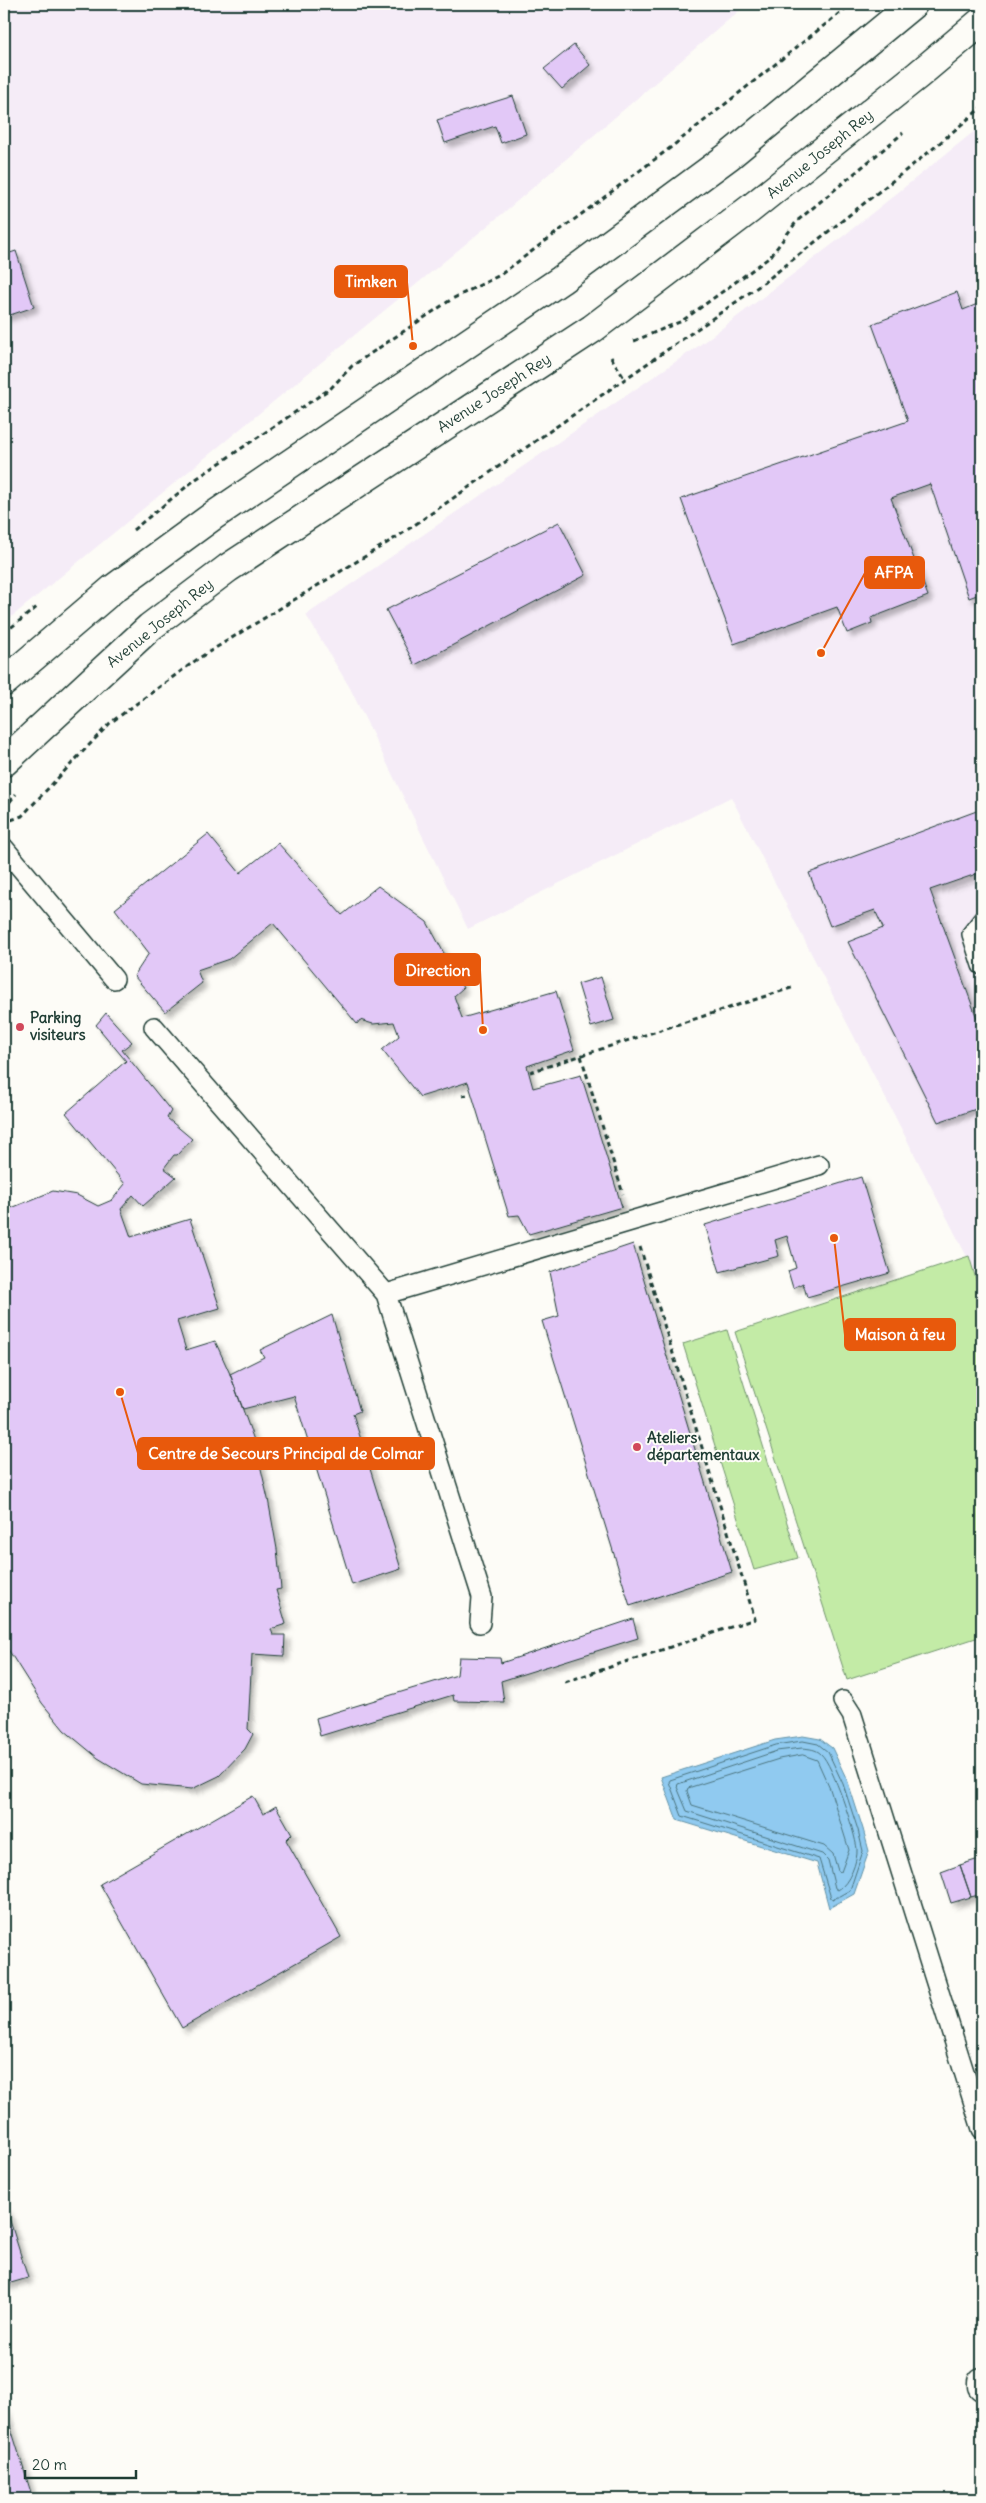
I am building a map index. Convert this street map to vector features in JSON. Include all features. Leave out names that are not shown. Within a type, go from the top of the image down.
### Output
[{"type":"main road","points":[[4,682],[113,589],[213,516],[561,280],[729,156],[913,4]]},
{"type":"main road","name":"Avenue Joseph Rey","points":[[4,762],[96,676],[174,610],[228,568],[592,329],[750,209],[918,75],[982,21]]},
{"type":"lane","points":[[5,851],[114,979]]},
{"type":"lane","points":[[982,921],[972,934],[982,965]]},
{"type":"lane","points":[[154,1027],[386,1294],[482,1597],[480,1622]]},
{"type":"lane","points":[[386,1294],[819,1165]]},
{"type":"lane","points":[[843,1701],[852,1715],[982,2129]]},
{"type":"path","points":[[131,531],[196,479],[330,388],[352,366],[452,299],[500,275],[670,148],[851,4]]},
{"type":"path","points":[[4,822],[22,816],[110,723],[191,663],[400,535],[762,284],[929,152],[982,107]]},
{"type":"path","points":[[4,633],[41,603]]},
{"type":"path","points":[[530,1072],[794,987]]},
{"type":"path","points":[[565,1682],[755,1619],[581,1056]]},
{"type":"shaded area","points":[[4,4],[747,4],[502,214],[4,623]]},
{"type":"shaded area","points":[[982,125],[982,1286],[731,797],[468,929],[350,688],[306,615],[697,347],[846,234]]},
{"type":"green space","points":[[969,1256],[982,1299],[982,1636],[847,1680],[735,1332]]},
{"type":"green space","points":[[727,1330],[798,1558],[754,1570],[683,1344]]},
{"type":"water","points":[[803,1736],[820,1739],[832,1748],[848,1782],[869,1851],[854,1894],[829,1908],[817,1863],[677,1820],[661,1777],[775,1740]]},
{"type":"building","points":[[574,45],[590,65],[562,89],[544,69]]},
{"type":"building","points":[[513,96],[526,134],[501,143],[495,126],[445,143],[437,120]]},
{"type":"building","points":[[16,251],[34,307],[4,317],[4,255]]},
{"type":"building","points":[[957,292],[963,310],[980,303],[982,309],[982,593],[969,598],[930,484],[891,498],[928,596],[871,618],[872,623],[847,633],[837,607],[734,644],[681,499],[908,421],[872,324]]},
{"type":"building","points":[[559,522],[586,575],[415,665],[386,610]]},
{"type":"building","points":[[982,809],[982,872],[930,890],[982,1032],[982,1107],[938,1122],[848,942],[883,928],[875,910],[830,926],[809,873]]},
{"type":"building","points":[[208,834],[240,873],[278,843],[342,915],[378,886],[427,922],[463,988],[454,996],[462,1018],[556,991],[574,1050],[527,1066],[533,1088],[581,1075],[622,1207],[529,1234],[519,1215],[509,1216],[468,1082],[420,1097],[382,1050],[399,1036],[394,1022],[373,1024],[360,1020],[357,1024],[273,923],[229,959],[197,970],[202,983],[165,1012],[134,976],[149,953],[115,909]]},
{"type":"building","points":[[601,977],[614,1020],[591,1027],[578,984]]},
{"type":"building","points":[[106,1013],[132,1042],[122,1050],[171,1111],[167,1118],[192,1139],[177,1155],[174,1155],[164,1168],[176,1177],[143,1206],[133,1195],[121,1209],[131,1237],[190,1219],[220,1308],[177,1321],[186,1350],[215,1341],[230,1374],[255,1443],[277,1549],[281,1589],[276,1590],[286,1624],[271,1629],[273,1635],[285,1635],[284,1656],[252,1654],[248,1729],[253,1734],[245,1749],[219,1776],[192,1789],[141,1784],[98,1758],[64,1730],[42,1703],[4,1643],[4,1211],[53,1191],[77,1195],[98,1206],[112,1200],[125,1184],[66,1113],[126,1061],[96,1025]]},
{"type":"building","points":[[861,1177],[890,1273],[807,1297],[803,1283],[793,1288],[788,1271],[796,1268],[787,1236],[775,1240],[779,1256],[720,1272],[705,1225]]},
{"type":"building","name":"Ateliers départementaux","points":[[633,1244],[732,1572],[630,1606],[542,1321],[559,1316],[550,1272]]},
{"type":"building","points":[[332,1315],[360,1411],[353,1414],[401,1569],[352,1585],[294,1396],[243,1409],[230,1374],[264,1357],[260,1350]]},
{"type":"building","points":[[633,1619],[638,1638],[501,1681],[504,1702],[454,1701],[453,1695],[320,1736],[316,1718],[457,1675],[459,1657],[500,1658],[501,1663]]},
{"type":"building","points":[[253,1796],[263,1814],[276,1806],[292,1834],[286,1840],[341,1937],[182,2028],[100,1884]]},
{"type":"building","points":[[982,1858],[982,1894],[971,1897],[960,1865]]},
{"type":"building","points":[[960,1865],[971,1897],[951,1903],[941,1872]]},
{"type":"building","points":[[6,2208],[28,2278],[4,2285],[4,2209]]},
{"type":"building","points":[[4,2406],[33,2499],[4,2499]]},
{"type":"place","name":"Timken","points":[[413,346]]},
{"type":"place","name":"AFPA","points":[[821,653]]},
{"type":"place","name":"Parking visiteurs","points":[[20,1027]]},
{"type":"place","name":"Direction","points":[[483,1030]]},
{"type":"place","name":"Maison à feu","points":[[834,1238]]},
{"type":"place","name":"Centre de Secours Principal de Colmar","points":[[120,1392]]},
{"type":"place","name":"Ateliers départementaux","points":[[637,1447]]}]
